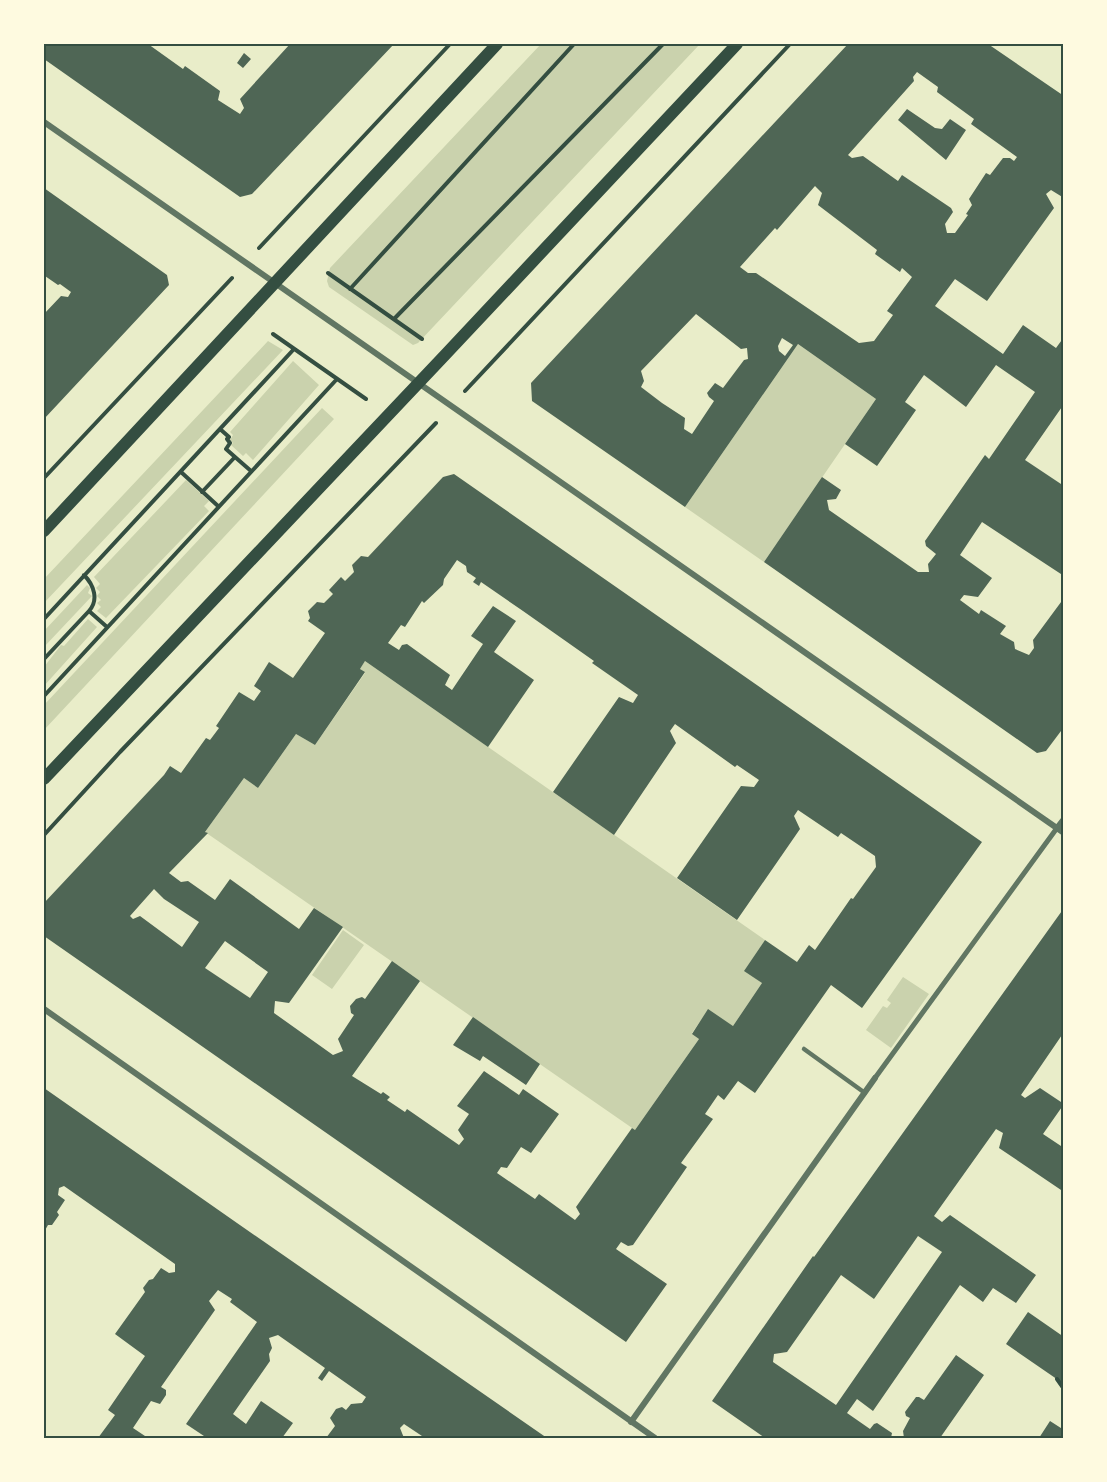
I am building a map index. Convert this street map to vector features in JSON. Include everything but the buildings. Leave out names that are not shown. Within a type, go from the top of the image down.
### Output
[{"type":"main road","points":[[44,531],[497,44]]},
{"type":"main road","points":[[44,779],[737,44]]},
{"type":"street","points":[[44,122],[1064,833]]},
{"type":"street","points":[[631,1422],[875,1078],[1064,819]]},
{"type":"street","points":[[44,1009],[654,1438]]},
{"type":"lane","points":[[804,1049],[865,1093]]},
{"type":"path","points":[[280,225],[450,44]]},
{"type":"path","points":[[350,289],[574,44]]},
{"type":"path","points":[[394,319],[663,44]]},
{"type":"path","points":[[498,356],[790,44]]},
{"type":"path","points":[[328,273],[422,339]]},
{"type":"path","points":[[44,478],[200,312]]},
{"type":"path","points":[[273,334],[366,399]]},
{"type":"path","points":[[44,619],[294,349]]},
{"type":"path","points":[[44,693],[336,379]]},
{"type":"path","points":[[220,429],[229,437],[227,439],[231,443],[226,449],[251,471]]},
{"type":"path","points":[[202,492],[235,457]]},
{"type":"path","points":[[44,835],[128,744],[404,457]]},
{"type":"path","points":[[181,472],[218,506]]},
{"type":"path","points":[[44,659],[93,606],[92,583],[84,576]]},
{"type":"path","points":[[89,611],[107,627]]},
{"type":"path","points":[[1057,1379],[1064,1389]]},
{"type":"green space","points":[[541,44],[700,44],[418,343],[413,345],[329,287],[327,281],[330,268]]},
{"type":"green space","points":[[268,341],[283,350],[44,603],[44,579]]},
{"type":"green space","points":[[798,344],[876,399],[764,562],[685,507]]},
{"type":"green space","points":[[293,361],[319,385],[253,460],[246,453],[243,456],[231,445],[233,443],[230,440],[233,435],[230,432]]},
{"type":"green space","points":[[322,408],[334,419],[44,730],[44,705]]},
{"type":"green space","points":[[186,480],[209,501],[204,506],[209,511],[106,618],[97,611],[101,607],[97,603],[101,600],[97,596],[100,592],[96,588],[100,584],[94,577]]},
{"type":"green space","points":[[87,585],[90,588],[88,593],[92,596],[44,647],[44,631]]},
{"type":"green space","points":[[88,619],[97,627],[44,686],[44,667],[61,645],[64,646]]},
{"type":"green space","points":[[365,661],[765,940],[745,970],[762,983],[733,1026],[708,1010],[692,1033],[699,1039],[635,1130],[205,832],[244,778],[258,788],[296,734],[315,745],[365,673],[360,669]]},
{"type":"green space","points":[[343,930],[364,945],[332,989],[312,975]]},
{"type":"green space","points":[[903,977],[929,994],[891,1048],[866,1030],[883,1006],[887,1008],[891,1003],[887,1000]]}]
